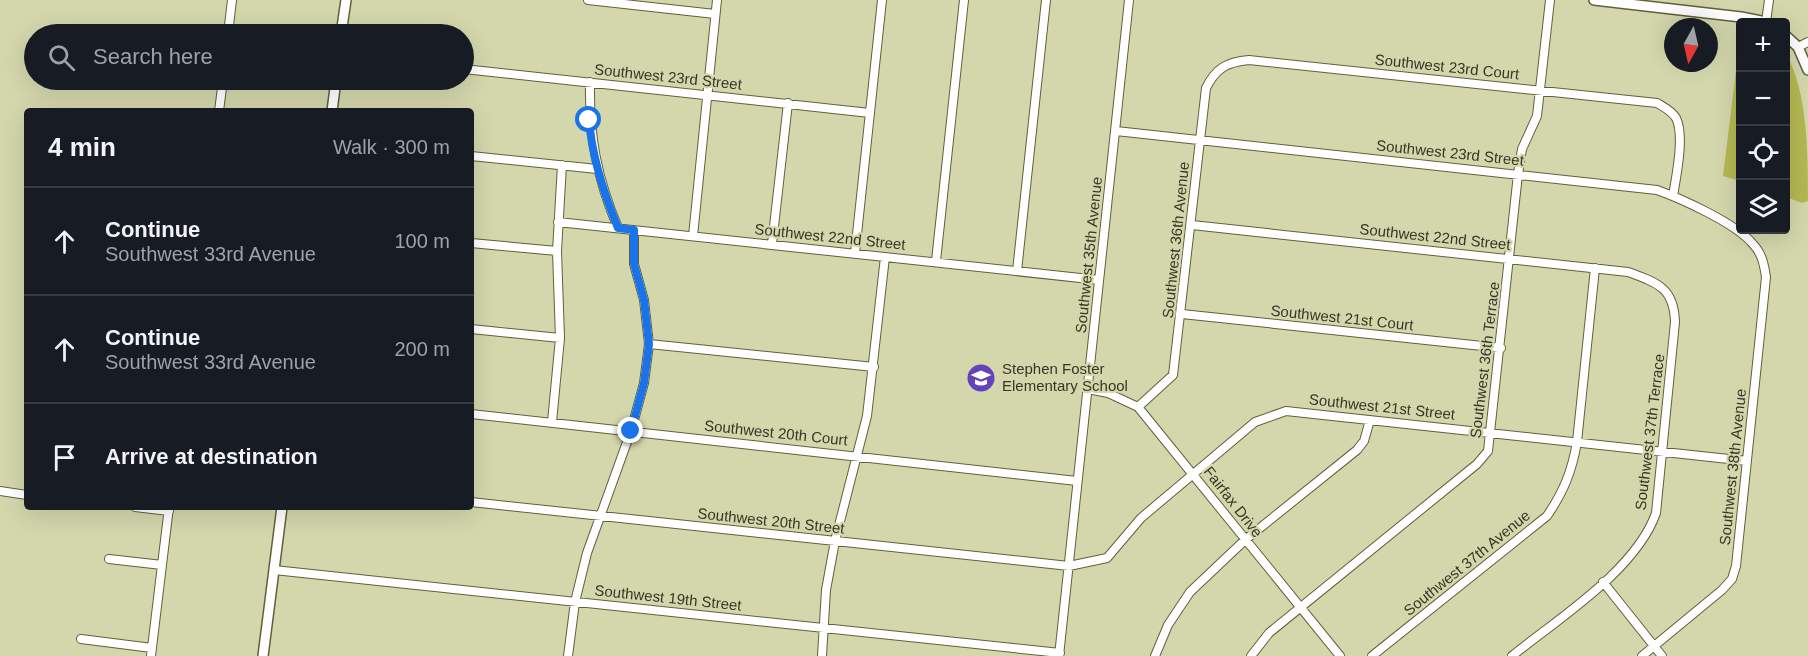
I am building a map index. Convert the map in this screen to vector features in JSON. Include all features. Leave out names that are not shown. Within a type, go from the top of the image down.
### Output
[{"type":"street","points":[[229,24],[232,0]]},
{"type":"street","points":[[343,24],[346,0]]},
{"type":"street","points":[[588,0],[715,14]]},
{"type":"street","points":[[693,236],[717,0]]},
{"type":"street","points":[[855,253],[882,0]]},
{"type":"street","points":[[936,261],[964,0]]},
{"type":"street","points":[[1017,271],[1046,0]]},
{"type":"street","name":"Southwest 35th Avenue","points":[[1059,655],[1129,0]]},
{"type":"street","name":"Southwest 36th Terrace","points":[[1251,656],[1269,633],[1477,464],[1488,451],[1492,432],[1518,174],[1522,149],[1537,116],[1550,0]]},
{"type":"street","points":[[1594,0],[1660,3],[1744,18]]},
{"type":"street","points":[[1767,18],[1769,0]]},
{"type":"street","points":[[1790,40],[1798,47],[1808,70]]},
{"type":"street","points":[[1798,47],[1808,42]]},
{"type":"street","name":"Southwest 23rd Court","points":[[1223,66],[1233,61],[1249,60],[1646,100],[1668,109],[1676,119],[1679,131],[1673,196]]},
{"type":"street","name":"Southwest 36th Avenue","points":[[1138,407],[1173,375],[1182,314],[1206,88],[1213,74],[1223,66]]},
{"type":"street","name":"Southwest 23rd Street","points":[[474,70],[870,113]]},
{"type":"street","points":[[590,82],[589,120],[597,169],[618,228]]},
{"type":"street","points":[[219,108],[222,90]]},
{"type":"street","points":[[332,108],[335,90]]},
{"type":"street","points":[[772,244],[788,103]]},
{"type":"street","name":"Southwest 23rd Street","points":[[1116,131],[1657,190],[1673,196],[1737,231],[1752,242],[1762,256]]},
{"type":"street","points":[[474,156],[597,169]]},
{"type":"street","points":[[552,422],[560,338],[556,251],[562,165]]},
{"type":"street","name":"Southwest 22nd Street","points":[[558,222],[1099,280]]},
{"type":"street","name":"Southwest 22nd Street","points":[[1192,225],[1628,272],[1654,281],[1669,294]]},
{"type":"street","points":[[568,656],[575,602],[598,516],[631,431],[644,383],[649,344],[644,300],[634,264],[634,230]]},
{"type":"street","points":[[474,243],[556,251]]},
{"type":"street","name":"Southwest 38th Avenue","points":[[1642,656],[1722,590],[1732,579],[1736,566],[1766,277],[1762,256]]},
{"type":"street","points":[[822,656],[826,590],[835,542],[867,416],[885,257]]},
{"type":"street","name":"Southwest 37th Avenue","points":[[1372,656],[1547,516],[1565,489],[1573,467],[1577,442],[1595,268]]},
{"type":"street","name":"Southwest 37th Terrace","points":[[1512,656],[1603,582],[1636,551],[1649,532],[1656,513],[1676,322],[1675,308],[1669,294]]},
{"type":"street","name":"Southwest 21st Court","points":[[1182,314],[1501,348]]},
{"type":"street","points":[[474,329],[560,338]]},
{"type":"street","points":[[649,344],[874,367]]},
{"type":"street","name":"Fairfax Drive","points":[[1088,389],[1108,393],[1138,407],[1340,656]]},
{"type":"street","name":"Southwest 21st Street","points":[[1069,566],[1107,558],[1141,518],[1192,473],[1255,422],[1269,415],[1286,411],[1747,461]]},
{"type":"street","name":"Southwest 20th Court","points":[[474,414],[1077,480]]},
{"type":"street","points":[[1155,656],[1168,625],[1190,592],[1245,540],[1357,450],[1364,441],[1370,420]]},
{"type":"street","points":[[0,491],[24,495]]},
{"type":"street","name":"Southwest 20th Street","points":[[474,502],[1069,566]]},
{"type":"street","points":[[81,639],[152,652],[169,510]]},
{"type":"street","points":[[268,656],[263,656],[282,510]]},
{"type":"street","points":[[109,559],[162,565]]},
{"type":"street","name":"Southwest 19th Street","points":[[274,570],[1059,655]]},
{"type":"street","points":[[1603,582],[1662,656]]},
{"type":"shaded area","points":[[1790,63],[1799,87],[1805,124],[1808,201],[1802,203],[1790,198]]},
{"type":"shaded area","points":[[1736,70],[1736,180],[1723,176]]},
{"type":"place","name":"Stephen Foster Elementary School","points":[[981,378]]},
{"type":"route","points":[[589,120],[597,169],[606,199],[618,228],[634,230],[634,264],[644,300],[649,344],[644,383],[631,431]]}]
